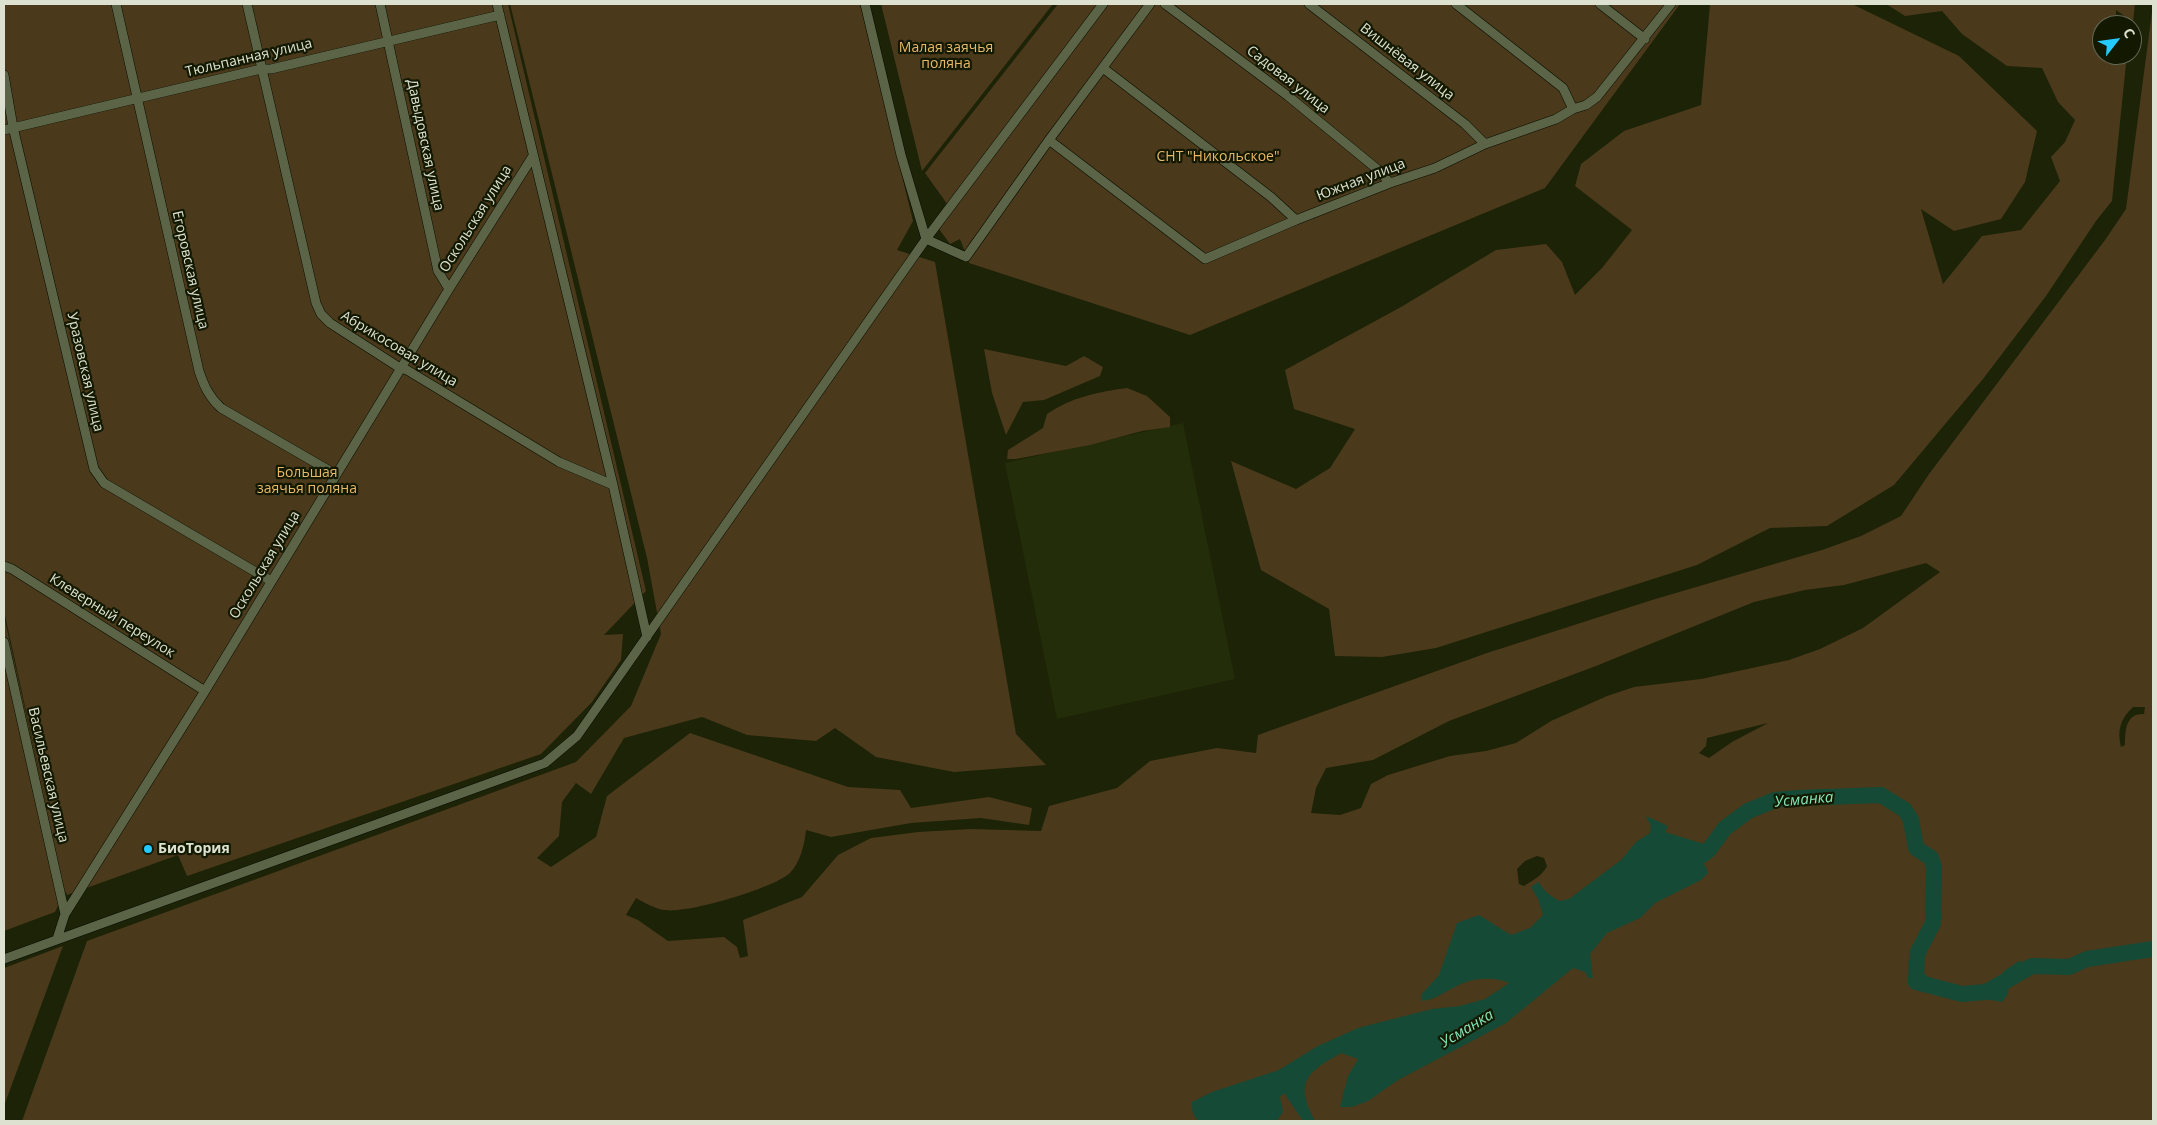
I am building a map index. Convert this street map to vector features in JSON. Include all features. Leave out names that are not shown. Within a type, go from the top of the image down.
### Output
[{"type":"street","name":"Егоровская улица","points":[[116,4],[199,371],[204,385],[211,398],[222,408],[335,474]]},
{"type":"street","name":"Абрикосовая улица","points":[[247,4],[316,303],[321,314],[330,323],[400,368],[407,370],[559,462],[613,485]]},
{"type":"street","name":"Давыдовская улица","points":[[380,4],[438,271],[448,289]]},
{"type":"street","points":[[497,4],[613,485],[647,637]]},
{"type":"street","points":[[865,4],[901,155],[926,239],[966,257],[1049,140],[1150,4]]},
{"type":"street","points":[[4,958],[545,763],[577,736],[926,239],[1103,4]]},
{"type":"street","name":"Садовая улица","points":[[1165,4],[1288,96],[1378,169],[1390,183]]},
{"type":"street","name":"Вишнёвая улица","points":[[1309,4],[1465,124],[1485,144]]},
{"type":"street","points":[[1456,4],[1563,88],[1573,109]]},
{"type":"street","points":[[1600,4],[1645,39]]},
{"type":"street","name":"Южная улица","points":[[1049,140],[1205,259],[1296,220],[1390,183],[1435,168],[1485,144],[1556,119],[1573,109],[1586,105],[1597,97],[1671,4]]},
{"type":"street","name":"Тюльпанная улица","points":[[4,130],[261,69],[271,69],[339,52],[389,43],[500,15]]},
{"type":"street","points":[[1103,68],[1271,197],[1296,220]]},
{"type":"street","name":"Уразовская улица","points":[[4,75],[13,128],[94,470],[104,483],[271,581]]},
{"type":"street","name":"Оскольская улица","points":[[57,939],[65,914],[205,691],[448,289],[533,156]]},
{"type":"street","name":"Клеверный переулок","points":[[4,566],[20,574],[205,691]]},
{"type":"street","name":"Васильевская улица","points":[[4,642],[65,914]]},
{"type":"shaded area","points":[[1183,423],[1235,679],[1057,719],[1005,463]]},
{"type":"green space","name":"Большая заячья поляна","points":[[4,4],[508,4],[646,591],[604,635],[623,634],[621,660],[592,702],[541,754],[187,876],[178,855],[67,895],[65,891],[55,912],[4,931],[4,616],[55,842],[4,611]]},
{"type":"green space","points":[[510,4],[860,4],[913,221],[897,250],[935,262],[1016,734],[1046,765],[954,772],[876,757],[835,728],[816,741],[747,735],[702,717],[624,738],[591,794],[576,783],[562,802],[559,836],[537,858],[551,867],[596,837],[607,796],[690,733],[848,787],[900,790],[911,808],[989,797],[1032,808],[1029,825],[981,818],[911,823],[831,837],[806,830],[803,847],[794,869],[781,879],[767,886],[730,899],[676,910],[665,910],[650,906],[636,898],[626,915],[638,920],[668,941],[724,937],[737,947],[740,958],[748,956],[743,920],[802,897],[838,855],[871,838],[918,832],[971,829],[1041,831],[1049,806],[1117,788],[1150,761],[1217,748],[1256,753],[1258,735],[1487,653],[1652,600],[1822,550],[1861,536],[1901,516],[1929,474],[2105,240],[2126,209],[2153,4],[2153,1121],[22,1121],[87,941],[576,762],[631,706],[661,634],[647,558]],"holes":[[[1926,563],[1940,572],[1863,628],[1820,649],[1789,660],[1701,679],[1634,687],[1607,696],[1551,721],[1516,743],[1486,751],[1450,756],[1388,775],[1371,784],[1361,808],[1340,815],[1311,813],[1316,788],[1326,768],[1373,760],[1449,721],[1596,666],[1754,602],[1805,590],[1844,585]],[[2133,707],[2145,707],[2144,714],[2138,714],[2130,719],[2126,728],[2125,745],[2121,747],[2119,736],[2125,716]],[[1768,723],[1732,742],[1709,758],[1699,753],[1706,746],[1707,738]],[[1537,856],[1544,858],[1547,866],[1540,875],[1524,886],[1519,884],[1517,869],[1525,861]]]},
{"type":"green space","name":"Малая заячья поляна","points":[[881,4],[1053,4],[922,171]]},
{"type":"green space","name":"СНТ \"Никольское\"","points":[[1058,4],[1680,4],[1545,188],[1190,335],[969,263],[960,239],[950,244],[939,229],[950,208],[925,173]]},
{"type":"green space","points":[[1710,4],[1852,4],[1959,56],[2037,131],[2025,182],[2001,219],[1954,231],[1921,209],[1943,284],[1982,236],[2021,230],[2060,181],[2051,157],[2065,142],[2075,120],[2058,102],[2042,68],[2007,66],[1962,34],[1942,11],[1905,16],[1886,4],[2135,4],[2134,15],[2123,15],[2116,10],[2116,15],[2092,15],[2092,65],[2126,65],[2112,201],[2096,221],[2046,296],[1983,379],[1894,485],[1827,526],[1770,528],[1697,565],[1436,648],[1382,657],[1335,656],[1329,609],[1261,570],[1231,461],[1296,489],[1330,468],[1355,429],[1294,409],[1285,370],[1401,307],[1496,250],[1546,244],[1562,262],[1575,295],[1602,268],[1632,230],[1575,186],[1581,164],[1624,131],[1701,105]]},
{"type":"green space","points":[[984,349],[1066,366],[1084,356],[1103,367],[1100,376],[1044,400],[1023,402],[1006,435],[992,393]]},
{"type":"green space","points":[[1127,388],[1147,396],[1170,417],[1170,427],[1142,431],[1090,445],[1007,459],[1008,450],[1043,428],[1047,414],[1056,408],[1086,396]]},
{"type":"green space","points":[[63,946],[4,1106],[4,968]]},
{"type":"water","points":[[1646,816],[1668,826],[1665,832],[1704,844],[1708,851],[1702,862],[1708,873],[1701,880],[1655,903],[1640,918],[1607,933],[1590,954],[1593,978],[1588,978],[1585,972],[1573,968],[1506,1023],[1398,1080],[1368,1101],[1352,1107],[1340,1107],[1348,1076],[1358,1059],[1341,1053],[1319,1067],[1307,1080],[1305,1097],[1315,1121],[1303,1121],[1284,1093],[1280,1097],[1283,1112],[1277,1121],[1199,1121],[1195,1117],[1192,1110],[1192,1102],[1212,1092],[1279,1070],[1316,1047],[1358,1028],[1432,1009],[1460,1006],[1485,999],[1509,983],[1496,979],[1475,980],[1422,1001],[1421,995],[1439,975],[1457,923],[1479,915],[1511,935],[1530,928],[1543,915],[1538,899],[1531,887],[1538,882],[1547,893],[1559,901],[1569,899],[1621,860],[1636,842],[1650,833],[1651,826]]},
{"type":"water","points":[[2019,961],[2030,964],[2024,977],[2010,980],[2008,994],[2002,1002],[1986,999],[1982,989],[2003,977],[2003,972]]},
{"type":"water","points":[[1914,967],[1939,984],[1942,990],[1936,992],[1919,985],[1913,987],[1909,979]]},
{"type":"waterway","name":"Усманка","points":[[1691,863],[1708,851],[1725,828],[1748,811],[1775,800],[1881,795],[1905,810],[1911,820],[1916,848],[1931,858],[1934,867],[1933,923],[1917,954],[1916,982],[1962,994],[1986,992],[2032,966],[2069,967],[2087,959],[2153,949]]},
{"type":"place","name":"БиоТория","points":[[148,849]]}]
